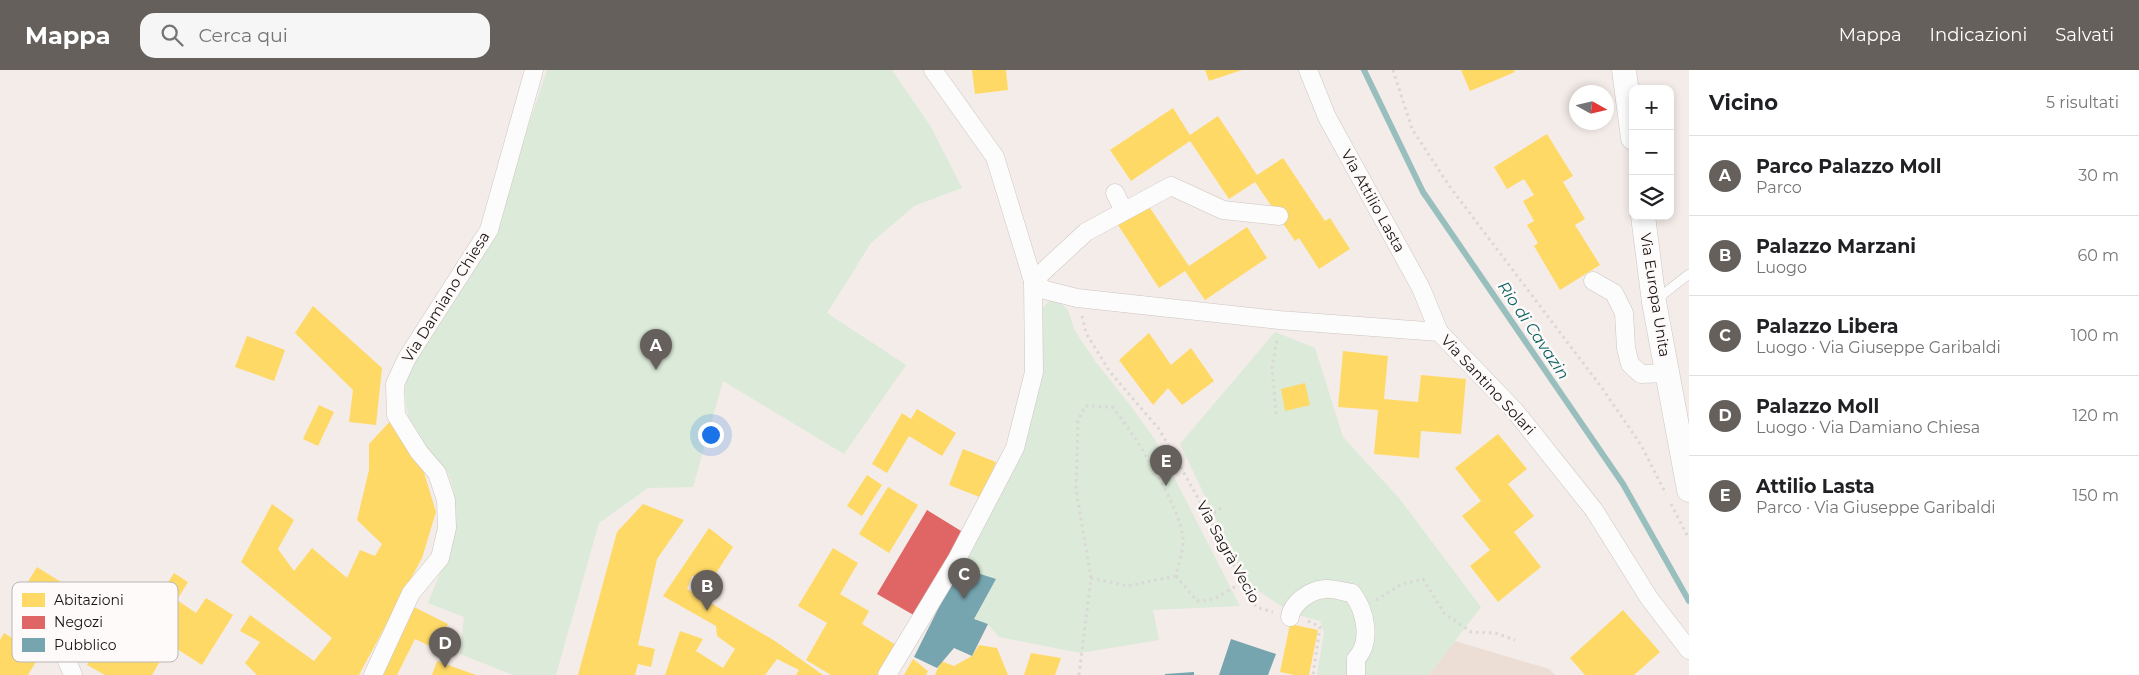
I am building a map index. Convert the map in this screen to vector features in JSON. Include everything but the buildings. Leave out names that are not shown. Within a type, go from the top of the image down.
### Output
[{"type":"main road","points":[[1624,70],[1632,130]]},
{"type":"main road","name":"Via Europa Unita","points":[[1644,220],[1654,302],[1667,373],[1675,496]]},
{"type":"street","name":"Via Damiano Chiesa","points":[[372,675],[411,593],[440,558],[447,528],[446,500],[437,473],[419,452],[396,415],[395,384],[407,358],[488,230],[534,70]]},
{"type":"street","name":"Via Attilio Lasta","points":[[1308,70],[1327,117],[1420,288],[1439,332]]},
{"type":"street","points":[[887,675],[957,559],[1015,448],[1034,372],[1034,281],[995,157],[931,72]]},
{"type":"street","points":[[1034,281],[1086,232],[1171,186],[1222,210],[1279,216]]},
{"type":"street","points":[[1115,193],[1124,211]]},
{"type":"street","name":"Via Santino Solari","points":[[1034,281],[1045,290],[1077,298],[1279,320],[1439,332],[1515,411],[1594,510],[1650,598],[1689,650]]},
{"type":"street","name":"Via Europa Unita","points":[[1593,281],[1614,293],[1624,313],[1626,348],[1630,364],[1641,374],[1667,373]]},
{"type":"street","points":[[1290,617],[1300,599],[1325,589],[1352,594],[1358,601],[1366,637],[1363,652],[1356,659],[1356,675]]},
{"type":"street","points":[[67,662],[72,675]]},
{"type":"lane","points":[[1654,302],[1689,274]]},
{"type":"path","points":[[1393,70],[1412,128],[1417,137],[1450,187],[1602,388],[1641,445],[1675,496],[1689,539]]},
{"type":"path","name":"Via Sagrà Vecio","points":[[1077,298],[1086,333],[1110,372],[1159,429],[1208,516],[1256,608],[1313,622],[1320,627],[1313,675]]},
{"type":"path","points":[[1276,340],[1272,367],[1276,414]]},
{"type":"path","points":[[1079,675],[1091,578],[1076,490],[1078,421],[1085,406],[1112,408],[1126,424],[1175,509],[1184,539],[1176,576]]},
{"type":"path","points":[[1208,516],[1223,507]]},
{"type":"path","points":[[1176,576],[1197,601],[1214,599],[1243,582]]},
{"type":"path","points":[[1091,578],[1128,586],[1176,576]]},
{"type":"path","points":[[1360,609],[1402,584],[1423,579],[1444,612],[1471,632],[1495,633],[1514,640]]},
{"type":"shaded area","points":[[1455,641],[1549,669],[1555,675],[1429,675]]},
{"type":"green space","points":[[547,70],[892,70],[931,127],[962,188],[914,206],[871,243],[827,313],[906,365],[844,454],[723,381],[693,487],[648,488],[599,523],[556,675],[513,675],[460,654],[464,617],[428,603],[453,536],[456,517],[455,500],[447,472],[426,450],[415,433],[408,414],[405,395],[408,375],[419,351],[500,210]]},
{"type":"green space","points":[[1050,300],[1058,301],[1068,310],[1075,331],[1095,361],[1154,438],[1240,606],[1153,610],[1159,640],[1080,653],[999,637],[988,624],[974,619],[996,579],[959,567],[1000,496],[1022,452],[1041,310]]},
{"type":"green space","points":[[1275,332],[1315,348],[1343,437],[1399,498],[1481,607],[1429,675],[1317,675],[1324,632],[1320,621],[1291,613],[1246,582],[1180,444]]},
{"type":"waterway","name":"Rio di Cavazin","points":[[1364,70],[1423,192],[1623,484],[1689,601]]},
{"type":"place","name":"Parco Palazzo Moll","points":[[656,370]]},
{"type":"place","name":"Attilio Lasta","points":[[1166,486]]},
{"type":"place","name":"Palazzo Libera","points":[[964,599]]},
{"type":"place","name":"Palazzo Marzani","points":[[707,611]]},
{"type":"place","name":"Palazzo Moll","points":[[445,668]]}]
